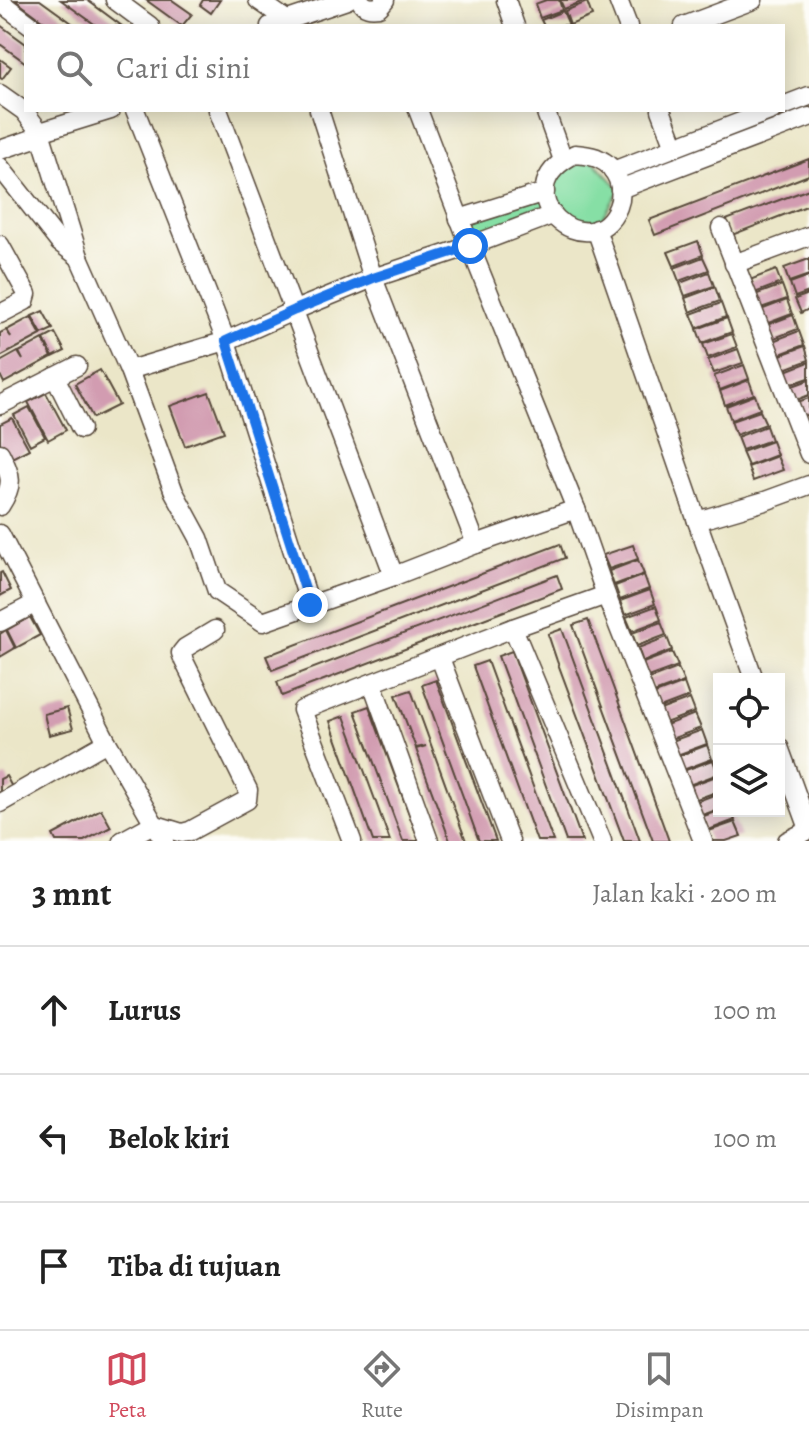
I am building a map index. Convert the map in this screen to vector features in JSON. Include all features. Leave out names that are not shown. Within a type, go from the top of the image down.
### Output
[{"type":"street","points":[[115,0],[147,24]]},
{"type":"street","points":[[258,0],[283,24],[347,0]]},
{"type":"street","points":[[360,0],[370,8],[382,4],[386,24]]},
{"type":"street","points":[[506,0],[514,24]]},
{"type":"street","points":[[618,0],[627,24]]},
{"type":"street","points":[[689,24],[753,0]]},
{"type":"street","points":[[0,2],[29,24]]},
{"type":"street","points":[[0,94],[24,109]]},
{"type":"street","points":[[785,105],[809,96]]},
{"type":"street","points":[[26,112],[40,134],[79,257],[129,370],[174,492],[199,538],[217,591],[263,622],[576,509]]},
{"type":"street","points":[[0,150],[105,112]]},
{"type":"street","points":[[136,112],[226,341],[310,605]]},
{"type":"street","points":[[219,112],[394,576]]},
{"type":"street","points":[[320,112],[373,278],[476,544]]},
{"type":"street","points":[[419,112],[703,841]]},
{"type":"street","points":[[546,112],[563,160]]},
{"type":"street","points":[[662,112],[675,147]]},
{"type":"street","points":[[617,180],[675,147],[767,112]]},
{"type":"street","points":[[617,180],[809,117]]},
{"type":"street","points":[[575,154],[600,159],[617,180],[620,202],[615,213],[596,229],[572,230],[561,224],[546,204],[547,179],[553,168],[563,160],[575,154]]},
{"type":"street","points":[[0,167],[59,242],[79,257]]},
{"type":"street","points":[[459,219],[545,192]]},
{"type":"street","points":[[129,370],[226,341],[373,278],[552,215]]},
{"type":"street","points":[[721,228],[809,454]]},
{"type":"street","points":[[596,229],[752,673]]},
{"type":"street","points":[[734,264],[809,236]]},
{"type":"street","points":[[0,245],[27,294],[25,301],[0,314]]},
{"type":"street","points":[[0,405],[77,366]]},
{"type":"street","points":[[55,377],[81,429]]},
{"type":"street","points":[[0,453],[10,483],[9,492],[0,506]]},
{"type":"street","points":[[697,521],[809,485]]},
{"type":"street","points":[[0,534],[107,742],[164,841]]},
{"type":"street","points":[[352,841],[302,710],[606,595]]},
{"type":"street","points":[[0,622],[36,603]]},
{"type":"street","points":[[513,628],[602,841]]},
{"type":"street","points":[[122,841],[153,824],[182,833],[190,831],[247,800],[248,790],[181,653],[215,630]]},
{"type":"street","points":[[440,658],[510,841]]},
{"type":"street","points":[[372,683],[429,841]]},
{"type":"street","points":[[0,803],[107,742]]},
{"type":"street","points":[[785,764],[809,830],[787,841]]},
{"type":"green space","points":[[588,155],[620,189],[596,229],[552,216],[470,246],[459,219],[544,192],[547,179]]},
{"type":"building","points":[[15,0],[40,0],[73,24],[47,24]]},
{"type":"building","points":[[61,0],[87,0],[119,24],[94,24]]},
{"type":"building","points":[[146,0],[172,0],[192,14],[184,24]]},
{"type":"building","points":[[203,0],[220,0],[211,13],[200,5]]},
{"type":"building","points":[[559,0],[562,10],[540,18],[535,4]]},
{"type":"building","points":[[560,0],[586,0],[564,9]]},
{"type":"building","points":[[587,2],[592,16],[570,24],[565,11]]},
{"type":"building","points":[[563,11],[569,24],[543,24],[541,20]]},
{"type":"building","points":[[0,25],[24,43],[24,62],[0,44]]},
{"type":"building","points":[[0,59],[11,67],[2,79],[0,78]]},
{"type":"building","points":[[809,159],[809,175],[655,235],[649,220]]},
{"type":"building","points":[[809,189],[809,205],[732,235],[726,220]]},
{"type":"building","points":[[698,241],[703,255],[674,266],[668,252]]},
{"type":"building","points":[[703,257],[709,270],[679,281],[674,268]]},
{"type":"building","points":[[809,259],[809,275],[789,282],[784,268]]},
{"type":"building","points":[[776,270],[781,283],[752,294],[747,281]]},
{"type":"building","points":[[709,272],[714,286],[685,296],[680,283]]},
{"type":"building","points":[[809,276],[809,292],[795,297],[790,283]]},
{"type":"building","points":[[782,285],[787,299],[758,309],[752,296]]},
{"type":"building","points":[[715,287],[720,301],[690,312],[685,298]]},
{"type":"building","points":[[809,294],[809,309],[801,313],[795,299]]},
{"type":"building","points":[[787,300],[792,314],[763,325],[758,311]]},
{"type":"building","points":[[721,303],[726,317],[697,328],[691,314]]},
{"type":"building","points":[[43,311],[53,329],[42,334],[32,316]]},
{"type":"building","points":[[793,315],[798,329],[769,340],[764,326]]},
{"type":"building","points":[[31,317],[41,335],[0,357],[0,333],[6,330],[11,337],[7,330]]},
{"type":"building","points":[[727,318],[732,332],[702,343],[697,329]]},
{"type":"building","points":[[799,331],[804,345],[775,356],[770,342]]},
{"type":"building","points":[[55,333],[65,351],[53,357],[44,339]]},
{"type":"building","points":[[732,334],[737,347],[708,358],[703,344]]},
{"type":"building","points":[[43,339],[52,357],[4,383],[0,375],[0,362],[18,352],[23,360],[19,352]]},
{"type":"building","points":[[805,346],[809,360],[780,371],[775,357]]},
{"type":"building","points":[[738,349],[743,363],[714,373],[708,360]]},
{"type":"building","points":[[809,362],[809,378],[786,386],[781,373]]},
{"type":"building","points":[[744,365],[749,379],[720,390],[714,376]]},
{"type":"building","points":[[100,370],[119,405],[93,418],[75,384]]},
{"type":"building","points":[[749,380],[754,394],[725,405],[720,391]]},
{"type":"building","points":[[809,380],[809,395],[792,402],[787,388]]},
{"type":"building","points":[[209,392],[224,432],[185,446],[170,406]]},
{"type":"building","points":[[46,393],[66,430],[48,440],[28,402]]},
{"type":"building","points":[[755,395],[760,409],[731,420],[726,406]]},
{"type":"building","points":[[809,398],[809,414],[798,418],[792,404]]},
{"type":"building","points":[[29,407],[45,437],[30,445],[14,415]]},
{"type":"building","points":[[760,411],[766,424],[736,435],[731,421]]},
{"type":"building","points":[[12,418],[29,449],[8,460],[0,446],[0,424]]},
{"type":"building","points":[[766,426],[771,440],[742,450],[737,437]]},
{"type":"building","points":[[772,441],[777,455],[748,466],[742,452]]},
{"type":"building","points":[[777,456],[783,470],[753,481],[748,467]]},
{"type":"building","points":[[560,544],[565,558],[272,670],[266,656]]},
{"type":"building","points":[[633,545],[638,559],[609,569],[603,555]]},
{"type":"building","points":[[638,560],[644,574],[614,585],[609,571]]},
{"type":"building","points":[[0,573],[11,590],[0,596]]},
{"type":"building","points":[[557,575],[562,589],[282,696],[277,682]]},
{"type":"building","points":[[644,575],[649,589],[620,600],[615,586]]},
{"type":"building","points":[[650,590],[655,604],[625,615],[620,601]]},
{"type":"building","points":[[656,606],[661,620],[632,631],[626,617]]},
{"type":"building","points":[[30,617],[40,635],[16,648],[7,630]]},
{"type":"building","points":[[588,620],[669,841],[653,841],[573,625]]},
{"type":"building","points":[[661,622],[666,635],[637,646],[632,633]]},
{"type":"building","points":[[562,629],[640,841],[624,841],[557,661],[548,634]]},
{"type":"building","points":[[6,630],[15,648],[0,657],[0,634]]},
{"type":"building","points":[[667,637],[672,650],[643,662],[638,648]]},
{"type":"building","points":[[512,651],[582,841],[566,841],[498,656]]},
{"type":"building","points":[[672,652],[678,666],[648,677],[643,663]]},
{"type":"building","points":[[487,661],[553,841],[537,841],[517,787],[473,666]]},
{"type":"building","points":[[678,668],[684,682],[654,693],[649,679]]},
{"type":"building","points":[[436,680],[496,841],[479,841],[422,685]]},
{"type":"building","points":[[684,683],[689,697],[660,708],[655,694]]},
{"type":"building","points":[[411,690],[466,841],[450,841],[416,749],[426,746],[416,748],[396,695]]},
{"type":"building","points":[[690,699],[695,712],[665,723],[660,710]]},
{"type":"building","points":[[369,706],[419,841],[403,841],[395,820],[355,711]]},
{"type":"building","points":[[67,708],[73,729],[49,735],[44,714]]},
{"type":"building","points":[[695,714],[701,728],[671,739],[666,725]]},
{"type":"building","points":[[344,716],[390,841],[373,841],[330,721]]},
{"type":"building","points":[[702,730],[707,744],[677,755],[672,741]]},
{"type":"building","points":[[707,745],[712,759],[683,770],[678,756]]},
{"type":"building","points":[[713,760],[713,776],[689,785],[683,771]]},
{"type":"building","points":[[6,776],[13,789],[0,796],[0,779]]},
{"type":"building","points":[[713,777],[713,793],[694,800],[689,786]]},
{"type":"building","points":[[713,795],[713,811],[700,816],[695,802]]},
{"type":"building","points":[[101,809],[111,827],[84,841],[56,841],[53,835]]},
{"type":"building","points":[[713,813],[713,817],[734,817],[735,820],[706,831],[701,817]]},
{"type":"building","points":[[735,822],[741,836],[726,841],[709,841],[706,832]]},
{"type":"route","points":[[310,605],[226,341],[373,278],[470,246]]}]
